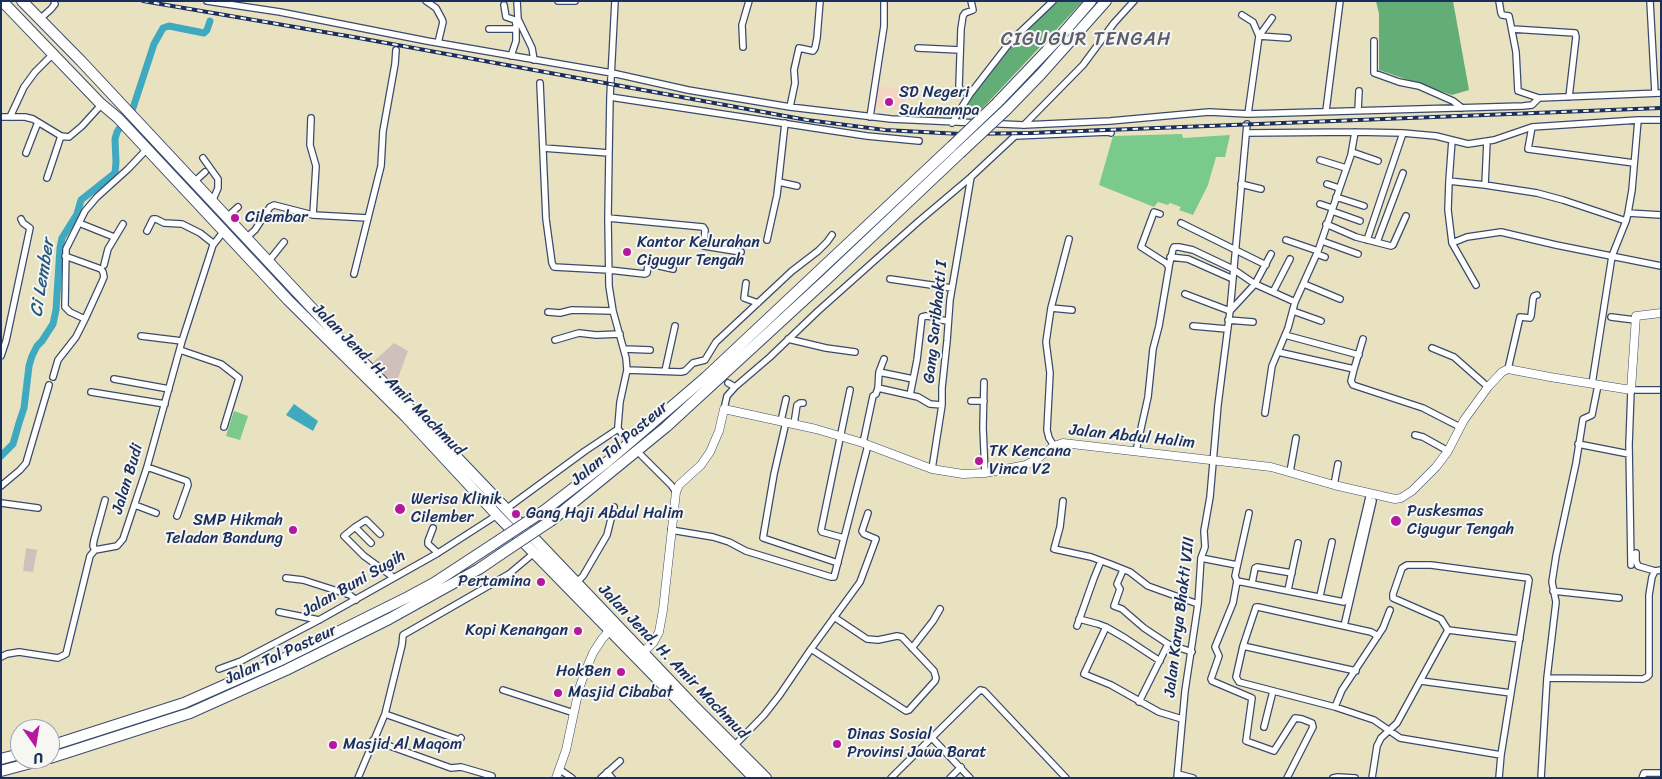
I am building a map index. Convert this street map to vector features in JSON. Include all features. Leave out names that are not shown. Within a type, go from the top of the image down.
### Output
[{"type":"highway","name":"Jalan Jend. H. Amir Machmud","points":[[22,1],[81,61],[296,291],[501,512],[534,552],[754,778]]},
{"type":"highway","name":"Jalan Tol Pasteur","points":[[956,150],[1091,1]]},
{"type":"highway","name":"Jalan Tol Pasteur","points":[[60,755],[190,713],[286,670],[389,619],[479,569],[552,520],[666,427],[782,313],[956,150],[1007,109],[1106,1]]},
{"type":"highway","points":[[4,2],[53,54],[102,99],[127,112]]},
{"type":"highway","points":[[4,2],[91,84],[102,99]]},
{"type":"highway","name":"Jalan Jend. H. Amir Machmud","points":[[102,99],[288,300],[501,512],[579,580],[643,652],[766,778]]},
{"type":"highway","points":[[288,300],[296,291]]},
{"type":"highway","name":"Jalan Tol Pasteur","points":[[60,743],[184,703],[279,661],[434,583],[545,510],[607,462],[782,313]]},
{"type":"street","points":[[40,19],[51,9],[54,1]]},
{"type":"street","points":[[207,1],[280,12],[438,43],[612,73],[688,90],[870,118],[1024,125],[1110,121],[1208,112],[1248,114],[1523,106],[1532,105],[1539,98]]},
{"type":"street","points":[[426,1],[436,8],[443,22],[438,43]]},
{"type":"street","points":[[517,1],[518,19],[532,48],[534,60]]},
{"type":"street","points":[[558,1],[574,1]]},
{"type":"street","points":[[615,1],[608,153],[609,286],[627,370],[620,402],[618,429],[626,438]]},
{"type":"street","points":[[743,48],[742,25],[749,1]]},
{"type":"street","points":[[790,107],[795,83],[794,70],[798,48],[813,51],[817,38],[820,1]]},
{"type":"street","points":[[870,118],[884,26],[884,1]]},
{"type":"street","points":[[970,94],[961,91],[959,86],[963,16],[965,13],[972,11],[971,1]]},
{"type":"street","points":[[952,123],[970,94],[1010,41],[1053,1]]},
{"type":"street","points":[[1024,125],[1083,65],[1114,23],[1134,1]]},
{"type":"street","points":[[1326,111],[1340,1]]},
{"type":"street","points":[[1499,1],[1501,13],[1502,15],[1509,16],[1512,29],[1516,52],[1518,91],[1539,98],[1658,93],[1650,1]]},
{"type":"street","points":[[504,6],[506,17],[515,20],[516,41],[511,56]]},
{"type":"street","points":[[1242,15],[1253,22],[1259,36]]},
{"type":"street","points":[[1248,114],[1259,36],[1272,18]]},
{"type":"street","points":[[489,29],[516,29]]},
{"type":"street","points":[[1512,29],[1575,33],[1569,97]]},
{"type":"street","points":[[1259,36],[1288,38]]},
{"type":"street","points":[[1374,40],[1374,73],[1399,82],[1419,86],[1453,101],[1462,108]]},
{"type":"street","points":[[918,48],[960,50]]},
{"type":"street","points":[[354,274],[381,166],[384,131],[396,50]]},
{"type":"street","points":[[10,117],[24,88],[35,72],[53,54]]},
{"type":"street","points":[[540,84],[546,219],[554,268],[609,270],[646,274],[648,265],[651,264],[673,269]]},
{"type":"street","points":[[1358,110],[1359,91]]},
{"type":"street","points":[[610,97],[867,136],[918,140]]},
{"type":"street","points":[[1,117],[25,117],[38,122],[61,136],[69,137],[73,135],[102,99]]},
{"type":"street","points":[[311,118],[310,145],[316,166],[313,216]]},
{"type":"street","points":[[1541,778],[1547,678],[1556,602],[1552,582],[1583,419],[1592,415],[1612,256],[1626,221],[1632,190],[1638,120]]},
{"type":"street","points":[[1246,133],[1404,133],[1436,136],[1468,144],[1487,141],[1532,127],[1661,120]]},
{"type":"street","points":[[26,153],[38,122]]},
{"type":"street","points":[[767,240],[776,204],[785,123]]},
{"type":"street","name":"Jalan Karya Bhakti VIII","points":[[1178,776],[1182,719],[1198,604],[1202,558],[1205,547],[1204,531],[1210,497],[1212,460],[1230,311],[1247,124]]},
{"type":"street","points":[[1532,127],[1527,152],[1634,163]]},
{"type":"street","points":[[1265,413],[1269,398],[1270,376],[1295,302],[1322,241],[1326,224],[1352,152],[1355,132]]},
{"type":"street","points":[[643,652],[653,643],[659,632],[676,492],[679,486],[701,465],[710,452],[719,430],[727,396],[735,387],[1015,136],[1111,133]]},
{"type":"street","points":[[1367,240],[1404,133]]},
{"type":"street","points":[[47,178],[61,136]]},
{"type":"street","points":[[1452,140],[1448,210],[1452,243],[1476,285]]},
{"type":"street","points":[[1484,184],[1487,141]]},
{"type":"street","points":[[543,148],[608,153]]},
{"type":"street","points":[[85,319],[70,312],[65,307],[65,256],[68,243],[85,211],[147,149]]},
{"type":"street","points":[[1352,152],[1378,161]]},
{"type":"street","points":[[203,158],[218,179],[218,188],[212,202]]},
{"type":"street","points":[[1320,160],[1346,168]]},
{"type":"street","points":[[194,182],[206,172]]},
{"type":"street","points":[[1378,242],[1404,173]]},
{"type":"street","name":"Gang Saribhakti I","points":[[932,469],[942,405],[952,288],[971,177]]},
{"type":"street","points":[[1449,181],[1484,184],[1553,197],[1626,221]]},
{"type":"street","points":[[779,182],[797,186]]},
{"type":"street","points":[[1241,184],[1261,189]]},
{"type":"street","points":[[1327,184],[1339,188]]},
{"type":"street","points":[[1336,197],[1364,206]]},
{"type":"street","points":[[1320,204],[1360,221]]},
{"type":"street","points":[[246,238],[255,230],[272,205],[313,216],[368,218]]},
{"type":"street","points":[[227,217],[238,207]]},
{"type":"street","points":[[1160,214],[1154,212],[1140,248],[1169,266]]},
{"type":"street","points":[[1628,213],[1661,215]]},
{"type":"street","points":[[1326,224],[1356,237],[1392,246],[1406,216]]},
{"type":"street","points":[[147,232],[155,218],[164,223],[182,224],[200,233],[214,244]]},
{"type":"street","points":[[608,218],[702,227],[705,228],[704,246],[741,252]]},
{"type":"street","points":[[1,356],[4,334],[30,228],[23,224],[21,219]]},
{"type":"street","points":[[79,223],[114,237]]},
{"type":"street","points":[[1181,223],[1266,265]]},
{"type":"street","points":[[104,264],[108,249],[123,224]]},
{"type":"street","name":"Jalan Budi","points":[[95,550],[119,544],[123,539],[147,467],[182,342],[214,244],[224,231]]},
{"type":"street","points":[[1452,243],[1467,237],[1501,232],[1661,266]]},
{"type":"street","points":[[627,370],[681,372],[685,371],[693,363],[707,362],[716,342],[792,271],[818,251],[832,235]]},
{"type":"street","points":[[1054,446],[1047,430],[1050,373],[1046,342],[1050,308],[1069,239]]},
{"type":"street","points":[[1286,240],[1318,252],[1325,257]]},
{"type":"street","points":[[1322,241],[1358,254]]},
{"type":"street","points":[[268,262],[284,242]]},
{"type":"street","points":[[1136,451],[1148,397],[1153,349],[1159,326],[1170,257],[1174,247],[1193,250],[1234,269],[1255,284],[1295,302]]},
{"type":"street","points":[[1186,294],[1230,311],[1255,284],[1271,254]]},
{"type":"street","points":[[53,377],[58,360],[76,337],[104,277],[101,269],[65,256]]},
{"type":"street","points":[[1170,257],[1188,259],[1233,278]]},
{"type":"street","points":[[1273,292],[1290,259]]},
{"type":"street","points":[[890,279],[952,288]]},
{"type":"street","points":[[746,283],[744,298],[758,303]]},
{"type":"street","points":[[1304,284],[1340,298]]},
{"type":"street","points":[[1537,295],[1533,299],[1532,316],[1530,318],[1520,317],[1508,369],[1595,385],[1633,390],[1661,390]]},
{"type":"street","points":[[1050,308],[1072,310]]},
{"type":"street","points":[[548,312],[560,313],[572,310],[613,311]]},
{"type":"street","points":[[1293,311],[1321,321]]},
{"type":"street","points":[[1631,565],[1629,454],[1635,320],[1638,315],[1661,313]]},
{"type":"street","points":[[910,395],[922,317],[934,317],[935,319],[948,321]]},
{"type":"street","points":[[1611,317],[1635,320]]},
{"type":"street","points":[[1228,320],[1252,322]]},
{"type":"street","points":[[665,371],[675,326]]},
{"type":"street","points":[[1193,326],[1227,329]]},
{"type":"street","points":[[555,340],[579,333],[596,335],[620,334]]},
{"type":"street","points":[[1285,335],[1359,354]]},
{"type":"street","points":[[140,336],[182,342]]},
{"type":"street","points":[[788,339],[826,348],[855,352]]},
{"type":"street","points":[[1364,339],[1354,369],[1353,385],[1423,408],[1460,427]]},
{"type":"street","points":[[1432,348],[1454,357],[1488,387]]},
{"type":"street","points":[[624,349],[650,350]]},
{"type":"street","points":[[180,350],[221,364],[239,378],[224,427]]},
{"type":"street","points":[[1278,352],[1354,369]]},
{"type":"street","points":[[671,530],[713,537],[729,542],[746,551],[831,577],[836,574],[865,444],[873,396],[878,388],[879,372],[884,359]]},
{"type":"street","name":"Jalan Abdul Halim","points":[[724,409],[787,422],[840,436],[932,469],[968,474],[985,473],[1032,463],[1054,446],[1063,443],[1248,464],[1290,472],[1372,497],[1395,499],[1406,496],[1425,479],[1448,451],[1460,427],[1488,387],[1502,372],[1508,369]]},
{"type":"street","points":[[879,372],[913,379]]},
{"type":"street","points":[[114,379],[169,389]]},
{"type":"street","points":[[984,382],[983,428],[985,473]]},
{"type":"street","points":[[728,383],[735,387]]},
{"type":"street","points":[[1,486],[26,463],[49,385]]},
{"type":"street","points":[[878,388],[924,399],[930,404],[942,405]]},
{"type":"street","points":[[844,538],[822,532],[821,530],[850,390]]},
{"type":"street","points":[[91,392],[165,404]]},
{"type":"street","points":[[786,399],[787,422]]},
{"type":"street","points":[[971,401],[984,402]]},
{"type":"street","points":[[803,403],[797,405],[787,422],[774,474],[763,538],[838,563]]},
{"type":"street","points":[[501,512],[618,429]]},
{"type":"street","points":[[1415,435],[1423,437],[1448,451]]},
{"type":"street","points":[[1290,472],[1296,438]]},
{"type":"street","points":[[1578,444],[1629,454]]},
{"type":"street","points":[[641,455],[676,492]]},
{"type":"street","points":[[1334,485],[1338,464]]},
{"type":"street","points":[[147,467],[187,481],[188,486],[177,516]]},
{"type":"street","points":[[1237,580],[1320,596],[1339,602],[1345,600],[1372,497]]},
{"type":"street","points":[[1344,626],[1372,497]]},
{"type":"street","points":[[1,657],[19,652],[58,658],[66,654],[88,563],[90,556],[95,550],[93,543],[105,500]]},
{"type":"street","points":[[1063,501],[1060,527],[1054,549],[1101,561],[1130,572],[1148,586],[1198,604]]},
{"type":"street","points":[[1,503],[38,508]]},
{"type":"street","points":[[135,505],[156,512]]},
{"type":"street","points":[[579,580],[607,535],[614,507]]},
{"type":"street","name":"Jalan Buni Sugih","points":[[220,669],[241,661],[356,600],[393,577],[438,553],[501,512]]},
{"type":"street","points":[[734,746],[764,715],[779,696],[860,582],[876,539],[864,534],[862,531],[868,513]]},
{"type":"street","points":[[1249,513],[1235,576],[1237,580],[1233,604],[1215,647],[1219,656],[1212,681],[1252,698],[1246,742],[1274,751],[1295,718],[1312,723],[1313,727],[1287,778]]},
{"type":"street","points":[[380,534],[366,520],[355,526],[344,536],[364,556],[393,577]]},
{"type":"street","points":[[355,526],[371,544]]},
{"type":"street","points":[[433,528],[428,544],[438,553]]},
{"type":"street","points":[[1288,590],[1298,542]]},
{"type":"street","points":[[1320,596],[1332,542]]},
{"type":"street","points":[[358,778],[384,714],[403,635],[510,574],[534,552]]},
{"type":"street","points":[[1636,553],[1638,566],[1658,571]]},
{"type":"street","points":[[1202,558],[1237,565]]},
{"type":"street","points":[[1101,561],[1078,623],[1098,624],[1106,627],[1160,662]]},
{"type":"street","points":[[1448,630],[1441,619],[1393,598],[1402,568],[1407,565],[1431,565],[1528,578],[1530,583],[1501,755],[1499,778]]},
{"type":"street","points":[[1252,583],[1256,567],[1292,573]]},
{"type":"street","points":[[1123,570],[1117,584],[1120,589],[1114,606],[1122,609],[1144,628],[1168,644],[1192,652]]},
{"type":"street","points":[[1547,678],[1643,679],[1647,677],[1649,675],[1649,595],[1652,577],[1658,571]]},
{"type":"street","points":[[286,578],[303,580],[350,595],[356,600]]},
{"type":"street","points":[[1553,591],[1619,598]]},
{"type":"street","points":[[1378,636],[1371,632],[1258,607],[1254,610],[1243,646],[1236,676],[1237,680],[1336,707],[1374,720],[1400,738],[1501,755]]},
{"type":"street","points":[[912,648],[933,621],[940,608]]},
{"type":"street","points":[[1336,707],[1342,690],[1378,636],[1390,610]]},
{"type":"street","points":[[279,612],[320,620]]},
{"type":"street","points":[[811,649],[906,712],[931,686],[936,678],[934,671],[902,637],[868,640],[834,617]]},
{"type":"street","points":[[1106,627],[1084,674],[1111,685],[1159,712],[1182,719]]},
{"type":"street","points":[[556,778],[570,733],[579,689],[593,653],[610,630]]},
{"type":"street","points":[[1448,630],[1520,639]]},
{"type":"street","points":[[1372,778],[1377,746],[1381,738],[1397,723],[1448,630]]},
{"type":"street","points":[[1139,702],[1168,644]]},
{"type":"street","points":[[1243,646],[1356,670]]},
{"type":"street","points":[[1421,681],[1511,694]]},
{"type":"street","points":[[503,690],[574,713]]},
{"type":"street","points":[[891,778],[978,691],[982,690],[1066,778]]},
{"type":"street","points":[[1264,727],[1273,691]]},
{"type":"street","points":[[384,714],[459,740],[461,738]]},
{"type":"street","points":[[932,738],[970,778]]},
{"type":"street","points":[[373,740],[451,768],[461,767],[492,776],[492,778]]},
{"type":"street","points":[[602,778],[620,761]]},
{"type":"street","points":[[950,778],[960,767]]},
{"type":"street","points":[[559,769],[572,778]]},
{"type":"street","points":[[607,772],[612,778]]},
{"type":"street","points":[[1642,778],[1644,773],[1661,773],[1661,778]]},
{"type":"street","points":[[1178,776],[1193,778]]},
{"type":"street","points":[[1333,778],[1338,776],[1355,778]]},
{"type":"shaded area","name":"SD Negeri Sukanampa","points":[[875,87],[902,88],[902,97],[905,98],[903,110],[873,107]]},
{"type":"shaded area","points":[[394,343],[408,351],[395,386],[391,388],[372,363]]},
{"type":"shaded area","points":[[26,548],[37,550],[33,572],[23,571]]},
{"type":"green space","points":[[1058,1],[1083,1],[979,112],[961,111],[974,90],[1016,40]]},
{"type":"green space","points":[[1376,1],[1453,1],[1469,90],[1452,95],[1379,70],[1379,14]]},
{"type":"green space","points":[[1182,134],[1183,138],[1230,135],[1225,157],[1216,157],[1208,185],[1193,215],[1179,210],[1181,207],[1170,203],[1168,205],[1158,202],[1154,207],[1099,185],[1113,136]]},
{"type":"green space","points":[[234,411],[248,416],[240,440],[226,436]]},
{"type":"water","points":[[294,404],[318,421],[313,431],[286,415]]},
{"type":"waterway","name":"Ci Lember","points":[[1,456],[13,444],[24,408],[32,356],[53,324],[56,310],[62,238],[77,214],[81,200],[115,173],[115,139],[117,132],[133,108],[154,44],[163,28],[169,26],[204,33],[210,21]]},
{"type":"railway","points":[[143,1],[359,38],[807,120],[885,130],[961,134],[1031,133],[1661,108]]},
{"type":"place","name":"SD Negeri Sukanampa","points":[[889,102]]},
{"type":"place","name":"Cilembar","points":[[235,218]]},
{"type":"place","name":"Kantor Kelurahan Cigugur Tengah","points":[[627,252]]},
{"type":"place","name":"TK Kencana Vinca V2","points":[[979,461]]},
{"type":"place","name":"Werisa Klinik Cilember","points":[[400,509]]},
{"type":"place","name":"Gang Haji Abdul Halim","points":[[516,514]]},
{"type":"place","name":"Puskesmas Cigugur Tengah","points":[[1396,521]]},
{"type":"place","name":"SMP Hikmah Teladan Bandung","points":[[293,530]]},
{"type":"place","name":"Pertamina","points":[[541,582]]},
{"type":"place","name":"Kopi Kenangan","points":[[578,631]]},
{"type":"place","name":"HokBen","points":[[621,672]]},
{"type":"place","name":"Masjid Cibabat","points":[[558,693]]},
{"type":"place","name":"Dinas Sosial Provinsi Jawa Barat","points":[[837,744]]},
{"type":"place","name":"Masjid Al Maqom","points":[[333,745]]},
{"type":"district","name":"CIGUGUR TENGAH","points":[[1086,40]]}]
